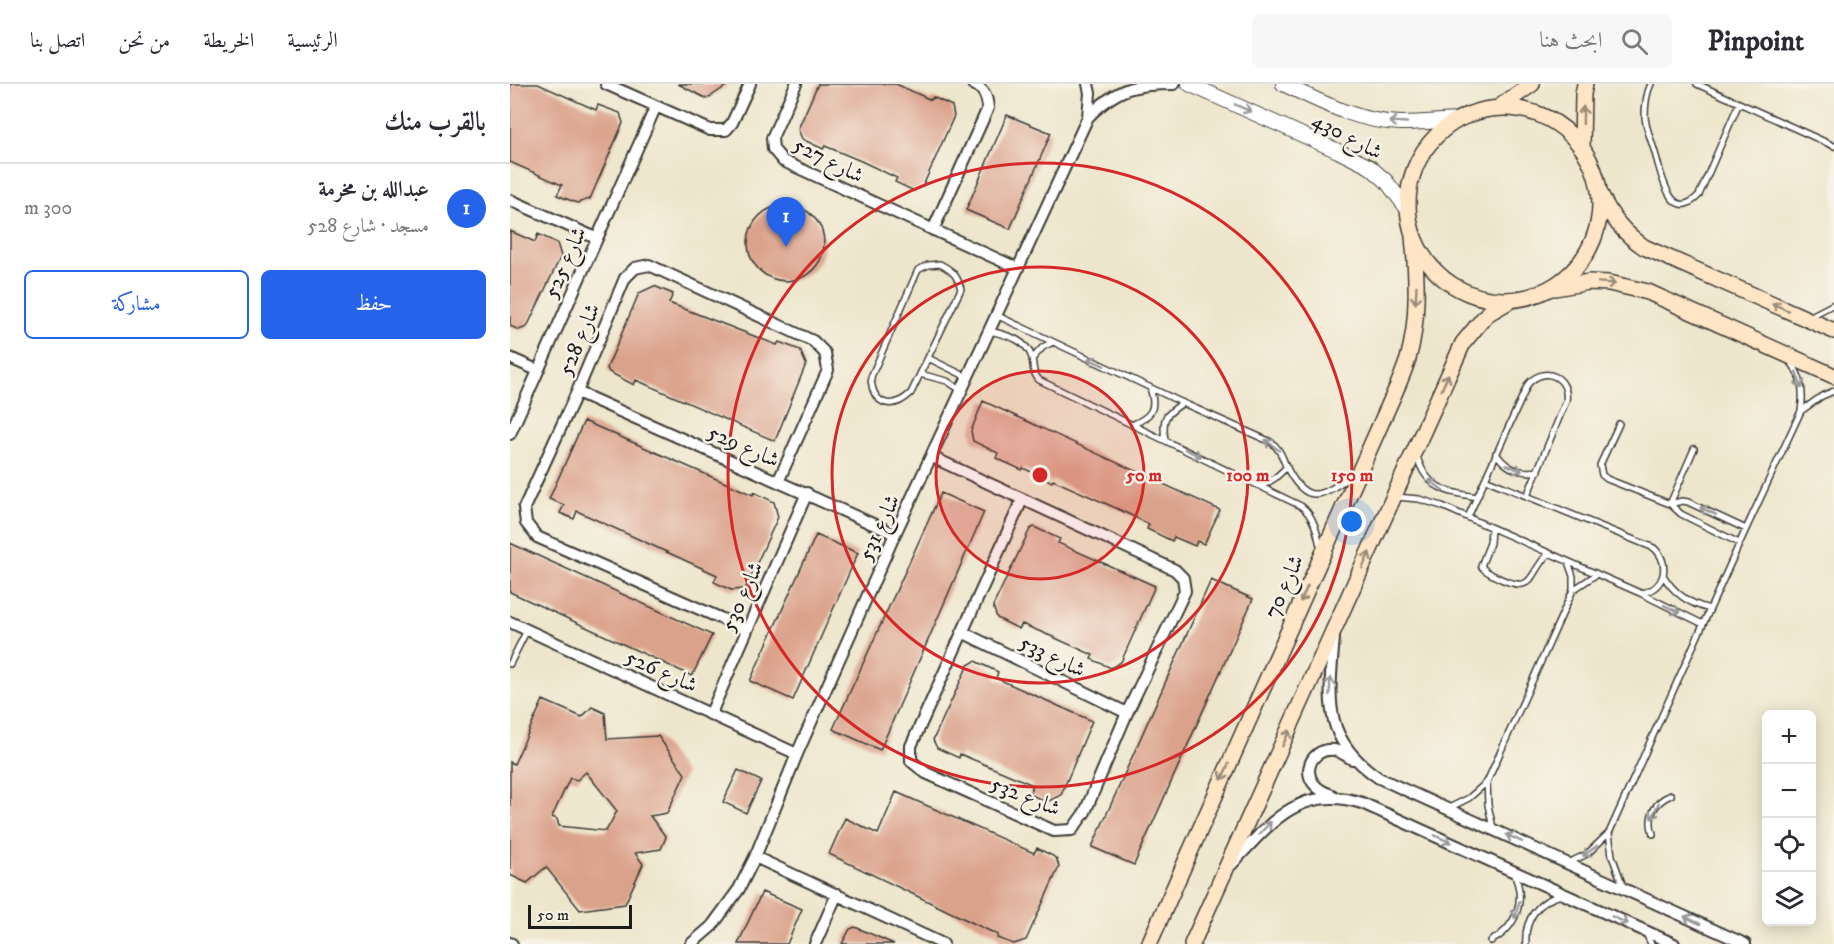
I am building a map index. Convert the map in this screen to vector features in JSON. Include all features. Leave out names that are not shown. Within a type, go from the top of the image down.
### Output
[{"type":"main road","points":[[1497,108],[1532,84]]},
{"type":"main road","points":[[1582,147],[1585,84]]},
{"type":"main road","points":[[1599,191],[1598,224],[1585,255],[1569,274],[1549,289],[1531,297],[1511,300],[1477,297],[1447,282],[1423,257],[1413,237],[1408,210],[1408,193],[1412,175],[1429,143],[1457,120],[1469,114],[1497,108],[1525,110],[1562,127],[1582,147],[1593,168],[1599,191],[1617,223],[1629,236],[1644,246],[1834,331]]},
{"type":"main road","name":"شارع 70","points":[[1149,944],[1408,358],[1415,321],[1417,279],[1413,237]]},
{"type":"main road","points":[[1549,289],[1589,282],[1629,286],[1648,292],[1834,376]]},
{"type":"main road","points":[[1192,944],[1462,343],[1487,314],[1511,300]]},
{"type":"street","points":[[606,84],[710,130],[726,130],[732,123],[750,84]]},
{"type":"street","name":"شارع 527","points":[[796,84],[772,138],[773,149],[783,161],[1017,268]]},
{"type":"street","points":[[933,230],[988,108],[987,96],[973,84]]},
{"type":"street","name":"شارع 531","points":[[1088,84],[1090,93],[1088,117]]},
{"type":"street","name":"شارع 531","points":[[691,944],[712,926],[739,889],[756,857],[797,754],[1017,268],[1088,117],[1116,93],[1131,87],[1174,84]]},
{"type":"street","name":"شارع 430","points":[[1189,84],[1370,167],[1386,181],[1408,210]]},
{"type":"street","name":"شارع 430","points":[[1283,84],[1348,113],[1372,120],[1400,123],[1457,120]]},
{"type":"street","name":"شارع 525","points":[[510,434],[656,106]]},
{"type":"street","points":[[510,200],[596,238]]},
{"type":"street","name":"شارع 528","points":[[747,630],[537,537],[526,523],[524,508],[578,392],[625,278],[635,268],[649,265],[813,341],[825,353],[828,370],[778,482]]},
{"type":"street","points":[[510,358],[537,370]]},
{"type":"street","name":"شارع 529","points":[[578,392],[896,534]]},
{"type":"street","name":"شارع 532","points":[[932,457],[1175,570],[1183,578],[1185,591],[1127,713],[1085,812],[1072,830],[1054,831],[926,773],[911,761],[911,746],[1022,500]]},
{"type":"street","name":"شارع 530","points":[[711,713],[807,494]]},
{"type":"street","name":"شارع 526","points":[[510,622],[797,754]]},
{"type":"street","points":[[1335,630],[1329,694],[1332,718],[1342,741],[1357,762]]},
{"type":"street","name":"شارع 533","points":[[962,632],[1127,713]]},
{"type":"street","points":[[1674,944],[1362,803],[1321,792],[1312,783],[1309,772],[1312,760],[1321,752],[1333,750],[1357,762],[1379,778],[1745,944]]},
{"type":"street","points":[[1225,871],[1281,814],[1309,801],[1340,797]]},
{"type":"street","points":[[756,857],[943,944]]},
{"type":"street","points":[[815,944],[837,894]]},
{"type":"lane","points":[[1651,84],[1645,103],[1646,119],[1666,192],[1677,203],[1688,204],[1699,195],[1739,103]]},
{"type":"lane","points":[[1697,84],[1834,146]]},
{"type":"lane","points":[[940,264],[952,270],[957,276],[961,289],[920,374],[911,393],[903,402],[897,404],[885,403],[874,396],[871,390],[871,377],[918,270],[928,265],[940,264]]},
{"type":"lane","points":[[1806,318],[1834,304]]},
{"type":"lane","points":[[996,315],[1271,442],[1280,451],[1299,487],[1307,492],[1326,493],[1360,470]]},
{"type":"lane","points":[[990,331],[1010,336],[1028,349],[1032,359],[1032,369],[1039,380],[1292,500],[1309,512],[1322,554]]},
{"type":"lane","points":[[1032,359],[1043,347],[1053,342]]},
{"type":"lane","points":[[1568,863],[1595,848],[1609,833],[1801,411],[1803,398],[1798,373],[1782,353]]},
{"type":"lane","points":[[928,358],[968,378]]},
{"type":"lane","points":[[920,374],[947,381],[962,391]]},
{"type":"lane","points":[[1468,518],[1528,384],[1538,375],[1552,374],[1563,382],[1567,395],[1527,496]]},
{"type":"lane","points":[[1132,425],[1146,418],[1152,410],[1154,400],[1150,388]]},
{"type":"lane","points":[[1801,411],[1822,396],[1834,391]]},
{"type":"lane","points":[[1165,440],[1163,423],[1169,411],[1183,403]]},
{"type":"lane","points":[[1619,423],[1600,465],[1602,475],[1670,504],[1681,514],[1739,543]]},
{"type":"lane","points":[[1416,448],[1419,464],[1433,483],[1453,494],[1477,497]]},
{"type":"lane","points":[[1670,504],[1694,449]]},
{"type":"lane","points":[[1496,453],[1505,464],[1517,471],[1538,471]]},
{"type":"lane","points":[[1262,486],[1287,467]]},
{"type":"lane","points":[[1485,479],[1654,548],[1662,557],[1663,575],[1654,588],[1640,593]]},
{"type":"lane","points":[[1394,497],[1431,502],[1640,593],[1703,624]]},
{"type":"lane","points":[[1670,504],[1688,502],[1746,529]]},
{"type":"lane","points":[[1491,529],[1490,543],[1481,566],[1485,572],[1515,586],[1528,582],[1548,554]]},
{"type":"lane","points":[[1449,808],[1469,798],[1486,782],[1573,590],[1573,576],[1568,562]]},
{"type":"lane","points":[[1573,590],[1597,574]]},
{"type":"lane","points":[[1663,575],[1671,587],[1685,599],[1710,609]]},
{"type":"lane","points":[[510,664],[527,630]]},
{"type":"lane","points":[[1486,782],[1493,828]]},
{"type":"lane","points":[[1653,834],[1652,814],[1659,802],[1671,795]]},
{"type":"lane","points":[[1609,833],[1615,867],[1624,889]]},
{"type":"lane","points":[[1491,941],[1507,930],[1517,915],[1519,888],[1512,871]]},
{"type":"lane","points":[[1526,944],[1526,931],[1533,914],[1547,901],[1565,895]]},
{"type":"lane","points":[[1645,931],[1651,944]]},
{"type":"building","points":[[510,84],[538,84],[596,110],[598,105],[620,113],[623,123],[590,199],[577,203],[557,195],[562,185],[510,162]]},
{"type":"building","points":[[678,84],[729,84],[707,99]]},
{"type":"building","points":[[818,84],[896,84],[931,100],[933,97],[952,106],[954,116],[923,186],[914,191],[895,182],[897,178],[861,161],[825,146],[823,149],[802,139],[798,129]]},
{"type":"building","points":[[1007,115],[1051,133],[1010,229],[966,210]]},
{"type":"building","points":[[786,205],[801,208],[813,216],[821,228],[824,243],[821,258],[813,270],[801,278],[786,281],[771,278],[759,270],[751,258],[748,243],[751,228],[759,216],[771,208]]},
{"type":"building","points":[[510,231],[535,242],[538,234],[557,243],[561,256],[527,327],[519,330],[510,326]]},
{"type":"building","points":[[654,286],[673,294],[669,303],[777,345],[779,342],[800,350],[806,364],[775,441],[636,380],[634,385],[609,372],[607,368],[639,293]]},
{"type":"building","points":[[983,401],[1220,510],[1204,544],[1197,541],[1195,546],[1174,537],[1172,541],[1147,529],[1149,524],[1118,509],[996,458],[998,453],[973,441],[971,431]]},
{"type":"building","points":[[584,421],[774,502],[778,517],[745,589],[731,590],[714,582],[717,575],[577,511],[574,519],[560,513],[564,505],[549,499]]},
{"type":"building","points":[[941,493],[984,512],[880,750],[833,729]]},
{"type":"building","points":[[1034,527],[1060,539],[1058,543],[1155,586],[1121,662],[1111,668],[1091,659],[1093,655],[1053,637],[1022,624],[1019,629],[997,618],[993,606],[1030,529]]},
{"type":"building","points":[[816,535],[858,553],[793,700],[750,681]]},
{"type":"building","points":[[510,543],[712,635],[692,676],[510,592]]},
{"type":"building","points":[[1211,580],[1253,599],[1134,865],[1092,847]]},
{"type":"building","points":[[975,661],[998,672],[996,678],[1092,721],[1061,795],[1047,802],[1029,794],[1033,785],[960,754],[959,758],[937,748],[933,740],[968,665]]},
{"type":"building","points":[[543,700],[582,717],[592,707],[605,713],[607,739],[658,736],[685,774],[667,813],[650,816],[666,837],[661,849],[635,853],[643,864],[625,904],[580,910],[546,867],[527,883],[510,875],[510,762],[514,764]],"holes":[[[586,772],[617,811],[606,831],[559,826],[557,819],[552,817],[570,778],[577,780]]]},
{"type":"building","points":[[738,770],[761,781],[746,813],[723,802]]},
{"type":"building","points":[[896,792],[1034,853],[1037,848],[1057,860],[1059,867],[1026,940],[1014,944],[997,938],[998,935],[829,854],[845,818],[878,834]]},
{"type":"building","points":[[762,892],[802,909],[787,944],[738,944]]},
{"type":"building","points":[[855,927],[894,944],[842,944],[850,929]]},
{"type":"place","name":"عبدالله بن مخرمة","points":[[786,247]]}]
